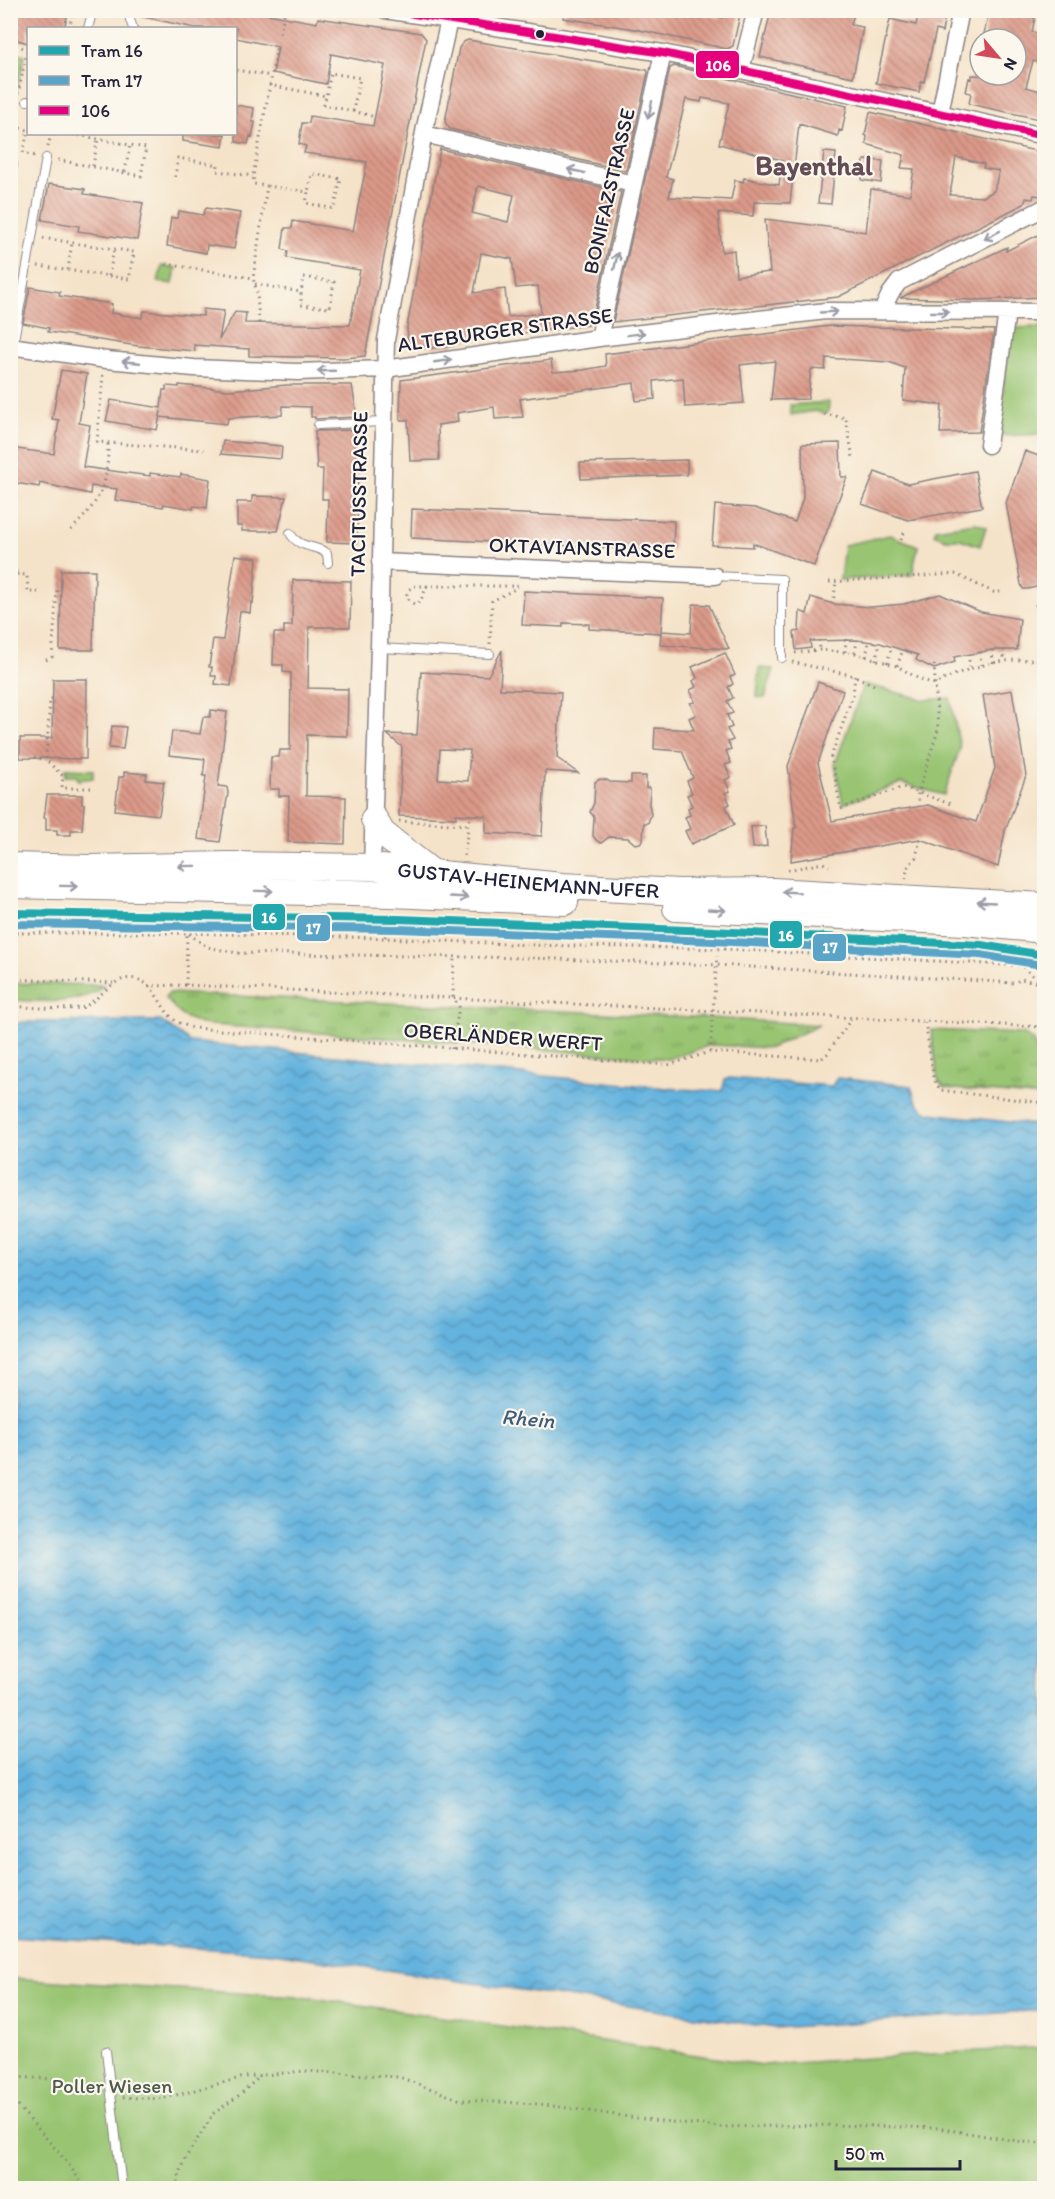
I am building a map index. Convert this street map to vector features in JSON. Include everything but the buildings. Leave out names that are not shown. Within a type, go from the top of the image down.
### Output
[{"type":"main road","points":[[374,819],[382,833],[430,872]]},
{"type":"main road","name":"GUSTAV-HEINEMANN-UFER","points":[[10,866],[90,868],[228,865],[372,880],[965,922],[1044,930]]},
{"type":"main road","name":"GUSTAV-HEINEMANN-UFER","points":[[10,885],[372,880],[430,872],[562,886],[679,892],[773,891],[1044,906]]},
{"type":"street","points":[[385,10],[430,14],[449,20],[663,53],[1044,136]]},
{"type":"street","points":[[741,70],[756,10]]},
{"type":"street","points":[[940,113],[961,10]]},
{"type":"street","name":"TACITUSSTRASSE","points":[[372,880],[380,648],[386,340],[424,134],[449,20]]},
{"type":"street","name":"BONIFAZSTRASSE","points":[[599,338],[663,53]]},
{"type":"street","points":[[424,134],[633,184]]},
{"type":"street","points":[[882,311],[890,294],[900,282],[1044,208]]},
{"type":"street","name":"ALTEBURGER STRASSE","points":[[12,346],[105,360],[194,368],[297,372],[385,369],[599,338],[826,311],[1044,312]]},
{"type":"street","points":[[988,445],[1007,312]]},
{"type":"street","name":"OKTAVIANSTRASSE","points":[[380,562],[714,576]]},
{"type":"lane","points":[[88,27],[93,10]]},
{"type":"lane","points":[[131,10],[130,20],[133,27]]},
{"type":"lane","points":[[12,346],[46,158]]},
{"type":"lane","points":[[10,178],[13,164]]},
{"type":"lane","points":[[318,425],[383,422]]},
{"type":"lane","points":[[290,533],[300,544],[327,553],[328,563]]},
{"type":"lane","name":"OKTAVIANSTRASSE","points":[[714,576],[782,579],[782,658]]},
{"type":"lane","points":[[380,648],[490,654]]},
{"type":"lane","points":[[106,2051],[123,2188]]},
{"type":"path","points":[[69,27],[74,10]]},
{"type":"path","points":[[280,33],[285,10]]},
{"type":"path","points":[[10,44],[27,48]]},
{"type":"path","points":[[277,47],[253,176],[254,184],[308,192]]},
{"type":"path","points":[[237,70],[271,76]]},
{"type":"path","points":[[353,111],[360,78],[331,72],[324,105],[375,117]]},
{"type":"path","points":[[269,85],[326,96]]},
{"type":"path","points":[[27,135],[23,153],[141,176],[146,147],[78,135]]},
{"type":"path","points":[[93,167],[98,138]]},
{"type":"path","points":[[125,173],[130,145]]},
{"type":"path","points":[[175,177],[178,158],[218,165],[217,171],[253,176]]},
{"type":"path","points":[[312,174],[341,178],[334,209],[306,204],[308,192],[312,174]]},
{"type":"path","points":[[259,323],[258,291],[253,278],[267,186]]},
{"type":"path","points":[[26,264],[129,279],[134,252],[32,236]]},
{"type":"path","points":[[68,270],[72,242]]},
{"type":"path","points":[[109,276],[114,249]]},
{"type":"path","points":[[166,264],[253,278]]},
{"type":"path","points":[[304,277],[334,282],[330,308],[301,305],[302,292],[304,277]]},
{"type":"path","points":[[255,284],[302,292]]},
{"type":"path","points":[[105,360],[97,442],[204,450]]},
{"type":"path","points":[[824,414],[846,418],[853,458]]},
{"type":"path","points":[[71,530],[97,502],[108,466],[108,443]]},
{"type":"path","points":[[901,540],[904,533]]},
{"type":"path","points":[[16,570],[15,574],[27,575],[28,592],[38,592]]},
{"type":"path","points":[[829,582],[955,574],[993,592],[1002,592]]},
{"type":"path","points":[[833,604],[836,582]]},
{"type":"path","points":[[490,654],[492,601],[523,585]]},
{"type":"path","points":[[427,586],[420,602],[414,604],[409,600],[407,594],[415,586],[427,586],[519,587]]},
{"type":"path","points":[[46,660],[52,657],[57,590],[61,591]]},
{"type":"path","points":[[1035,606],[1044,600]]},
{"type":"path","points":[[55,627],[61,628]]},
{"type":"path","points":[[845,652],[846,639]]},
{"type":"path","points":[[819,640],[820,650]]},
{"type":"path","points":[[855,653],[857,640]]},
{"type":"path","points":[[866,657],[869,641]]},
{"type":"path","points":[[876,660],[880,643]]},
{"type":"path","points":[[887,663],[892,646]]},
{"type":"path","points":[[796,653],[820,650],[855,653],[897,666],[919,679],[935,684],[970,667],[1016,659],[1037,660]]},
{"type":"path","points":[[897,666],[903,650]]},
{"type":"path","points":[[992,650],[993,663]]},
{"type":"path","points":[[1004,650],[1004,661]]},
{"type":"path","points":[[980,652],[981,665]]},
{"type":"path","points":[[968,654],[970,667]]},
{"type":"path","points":[[782,658],[855,676],[874,685]]},
{"type":"path","points":[[918,807],[918,793],[937,737],[934,663]]},
{"type":"path","points":[[855,676],[853,695],[831,757],[841,809],[903,787],[950,804]]},
{"type":"path","points":[[46,760],[50,733],[50,699],[52,699]]},
{"type":"path","points":[[34,757],[46,760],[63,776],[62,788],[92,788]]},
{"type":"path","points":[[461,875],[470,815]]},
{"type":"path","points":[[374,819],[468,825]]},
{"type":"path","points":[[906,877],[908,868],[916,857],[920,839]]},
{"type":"path","points":[[784,871],[824,863],[829,866]]},
{"type":"path","points":[[10,933],[187,933],[726,950],[1022,966],[1043,983]]},
{"type":"path","points":[[187,933],[207,946],[237,954],[529,958],[717,965],[1004,983],[1015,983],[1021,979],[1043,983]]},
{"type":"path","points":[[186,985],[187,933]]},
{"type":"path","points":[[711,1052],[717,956]]},
{"type":"path","points":[[452,1049],[459,1007],[453,997],[454,958]]},
{"type":"path","name":"OBERLÄNDER WERFT","points":[[10,979],[113,983],[124,978],[140,980],[148,986],[175,1021],[193,1028],[668,1065],[711,1052],[822,1059],[828,1054],[851,1018]]},
{"type":"path","points":[[10,1006],[82,1008],[100,996],[113,983]]},
{"type":"path","name":"OBERLÄNDER WERFT","points":[[148,986],[186,985],[453,997],[1043,1028]]},
{"type":"path","points":[[925,1022],[934,1079],[940,1090],[1044,1103]]},
{"type":"path","points":[[10,2077],[56,2079],[103,2094],[111,2093],[128,2098],[161,2099],[244,2077],[259,2077],[277,2072],[304,2071],[399,2077],[461,2100],[539,2104],[651,2120],[720,2127],[832,2125],[937,2128],[1023,2142],[1044,2143]]},
{"type":"path","points":[[175,2188],[186,2157],[214,2113],[237,2097],[259,2077]]},
{"type":"path","points":[[10,2097],[67,2162],[85,2188]]},
{"type":"green space","points":[[10,52],[25,55],[11,113]]},
{"type":"green space","points":[[162,266],[176,268],[173,284],[158,282]]},
{"type":"green space","points":[[1044,327],[1044,434],[997,436],[1011,328]]},
{"type":"green space","points":[[829,402],[828,413],[815,411],[791,415],[790,405]]},
{"type":"green space","points":[[975,523],[986,527],[980,546],[960,539],[946,539],[934,534],[936,529]]},
{"type":"green space","points":[[890,535],[918,546],[912,575],[840,580],[844,545]]},
{"type":"green space","points":[[759,668],[774,669],[765,698],[757,697]]},
{"type":"green space","points":[[864,684],[925,700],[950,698],[960,748],[944,795],[901,783],[843,804],[835,764]]},
{"type":"green space","points":[[65,769],[93,770],[93,778],[78,780],[77,776],[65,776]]},
{"type":"green space","points":[[11,983],[104,986],[94,993],[71,1000],[35,1001],[11,1000]]},
{"type":"green space","points":[[169,993],[819,1025],[770,1048],[711,1045],[668,1059],[200,1024],[182,1016],[165,998]]},
{"type":"green space","points":[[931,1030],[1022,1034],[1034,1040],[1043,1097],[944,1088],[938,1080]]},
{"type":"green space","name":"Poller Wiesen","points":[[10,1978],[313,1998],[763,2065],[1044,2047],[1044,2188],[11,2188]]},
{"type":"water","name":"Rhein","points":[[161,1021],[190,1042],[678,1089],[722,1091],[725,1080],[729,1078],[832,1086],[837,1078],[911,1086],[917,1102],[930,1113],[1044,1126],[1044,2010],[775,2028],[273,1953],[11,1936],[11,1025],[23,1022]]},
{"type":"tram line","name":"16","points":[[10,913],[398,919],[713,931],[981,945],[1044,955]]},
{"type":"tram line","name":"17","points":[[10,924],[398,929],[713,941],[980,955],[1042,965]]},
{"type":"transit line","name":"106","points":[[388,10],[663,53],[1044,136]]},
{"type":"district","name":"Bayenthal","points":[[814,166]]}]
